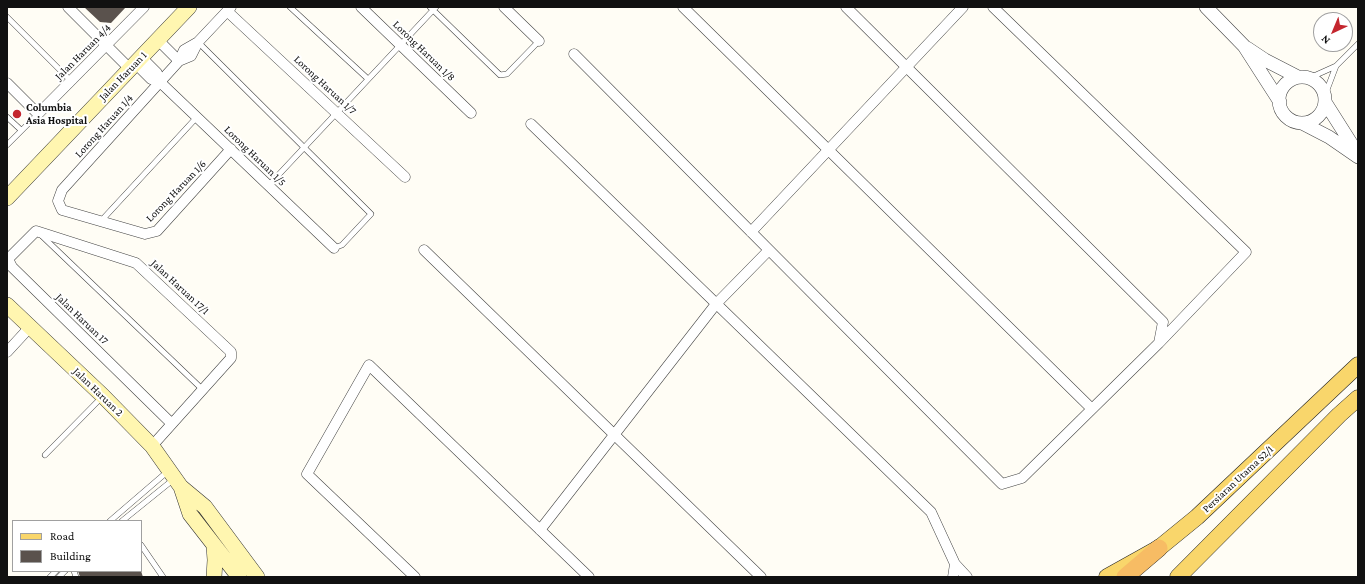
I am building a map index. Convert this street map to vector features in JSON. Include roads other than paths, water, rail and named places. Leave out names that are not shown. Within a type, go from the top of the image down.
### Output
[{"type":"highway","points":[[1125,577],[1159,548]]},
{"type":"main road","name":"Jalan Haruan 1","points":[[7,198],[189,7]]},
{"type":"main road","name":"Jalan Haruan 2","points":[[7,305],[103,396],[152,446],[175,478],[205,507],[257,577]]},
{"type":"main road","name":"Persiaran Utama S2/1","points":[[1107,577],[1159,548],[1197,517],[1358,365]]},
{"type":"main road","points":[[1178,577],[1339,415],[1358,398]]},
{"type":"main road","name":"Jalan Haruan 2","points":[[175,478],[190,514],[234,574]]},
{"type":"main road","points":[[214,546],[214,577]]},
{"type":"street","name":"Lorong Haruan 1/5","points":[[68,7],[107,45],[135,63],[157,73],[160,82],[334,248]]},
{"type":"street","name":"Jalan Haruan 4/4","points":[[38,114],[144,7]]},
{"type":"street","name":"Lorong Haruan 1/8","points":[[361,7],[471,113]]},
{"type":"street","points":[[504,7],[539,41]]},
{"type":"street","points":[[683,7],[1092,409]]},
{"type":"street","points":[[846,7],[1163,322],[1159,344]]},
{"type":"street","points":[[751,232],[963,7]]},
{"type":"street","points":[[574,54],[1002,484],[1022,478],[1159,344],[1246,252],[993,7]]},
{"type":"street","points":[[1206,7],[1244,46],[1280,102]]},
{"type":"street","name":"Lorong Haruan 1/4","points":[[62,210],[58,201],[62,190],[179,61],[184,50],[198,42],[229,9]]},
{"type":"street","name":"Lorong Haruan 1/7","points":[[229,9],[336,113],[405,177]]},
{"type":"street","points":[[158,40],[179,61]]},
{"type":"street","points":[[1244,46],[1265,60],[1318,83],[1322,88],[1325,98],[1350,144],[1358,155]]},
{"type":"street","points":[[1302,77],[1292,80],[1282,89],[1280,95],[1281,108],[1290,119],[1302,123],[1329,137],[1358,155]]},
{"type":"street","points":[[7,84],[38,114]]},
{"type":"street","points":[[1302,123],[1315,119],[1320,115],[1324,109],[1325,98]]},
{"type":"street","points":[[531,124],[931,512],[955,564],[967,577]]},
{"type":"street","name":"Lorong Haruan 1/6","points":[[62,210],[145,234],[157,231],[231,150]]},
{"type":"street","name":"Jalan Haruan 17/1","points":[[36,231],[136,262],[231,352],[231,358],[202,389]]},
{"type":"street","name":"Jalan Haruan 17","points":[[36,231],[8,259],[12,267],[171,423]]},
{"type":"street","points":[[424,250],[761,577]]},
{"type":"street","points":[[540,530],[716,304],[769,250]]},
{"type":"street","points":[[7,350],[30,327]]},
{"type":"street","points":[[415,577],[307,474],[369,365],[589,577]]},
{"type":"street","points":[[152,446],[202,389]]},
{"type":"street","points":[[953,577],[955,564]]},
{"type":"lane","points":[[290,7],[368,79]]},
{"type":"lane","points":[[268,186],[433,8],[500,75],[508,74],[539,41]]},
{"type":"lane","points":[[7,17],[71,80]]},
{"type":"lane","points":[[198,42],[371,214],[342,245],[334,248]]},
{"type":"lane","points":[[1302,77],[1316,75],[1336,66],[1358,44]]},
{"type":"lane","points":[[1325,98],[1336,66]]},
{"type":"lane","points":[[7,145],[38,114]]},
{"type":"lane","points":[[7,117],[21,130]]},
{"type":"lane","points":[[101,221],[197,117]]},
{"type":"lane","points":[[36,231],[202,389]]},
{"type":"lane","points":[[45,455],[103,396]]},
{"type":"lane","points":[[124,520],[175,478]]},
{"type":"lane","points":[[112,520],[175,478]]},
{"type":"lane","points":[[142,547],[162,577]]},
{"type":"lane","points":[[234,574],[247,562]]},
{"type":"place","name":"Columbia Asia Hospital","points":[[17,114]]}]
